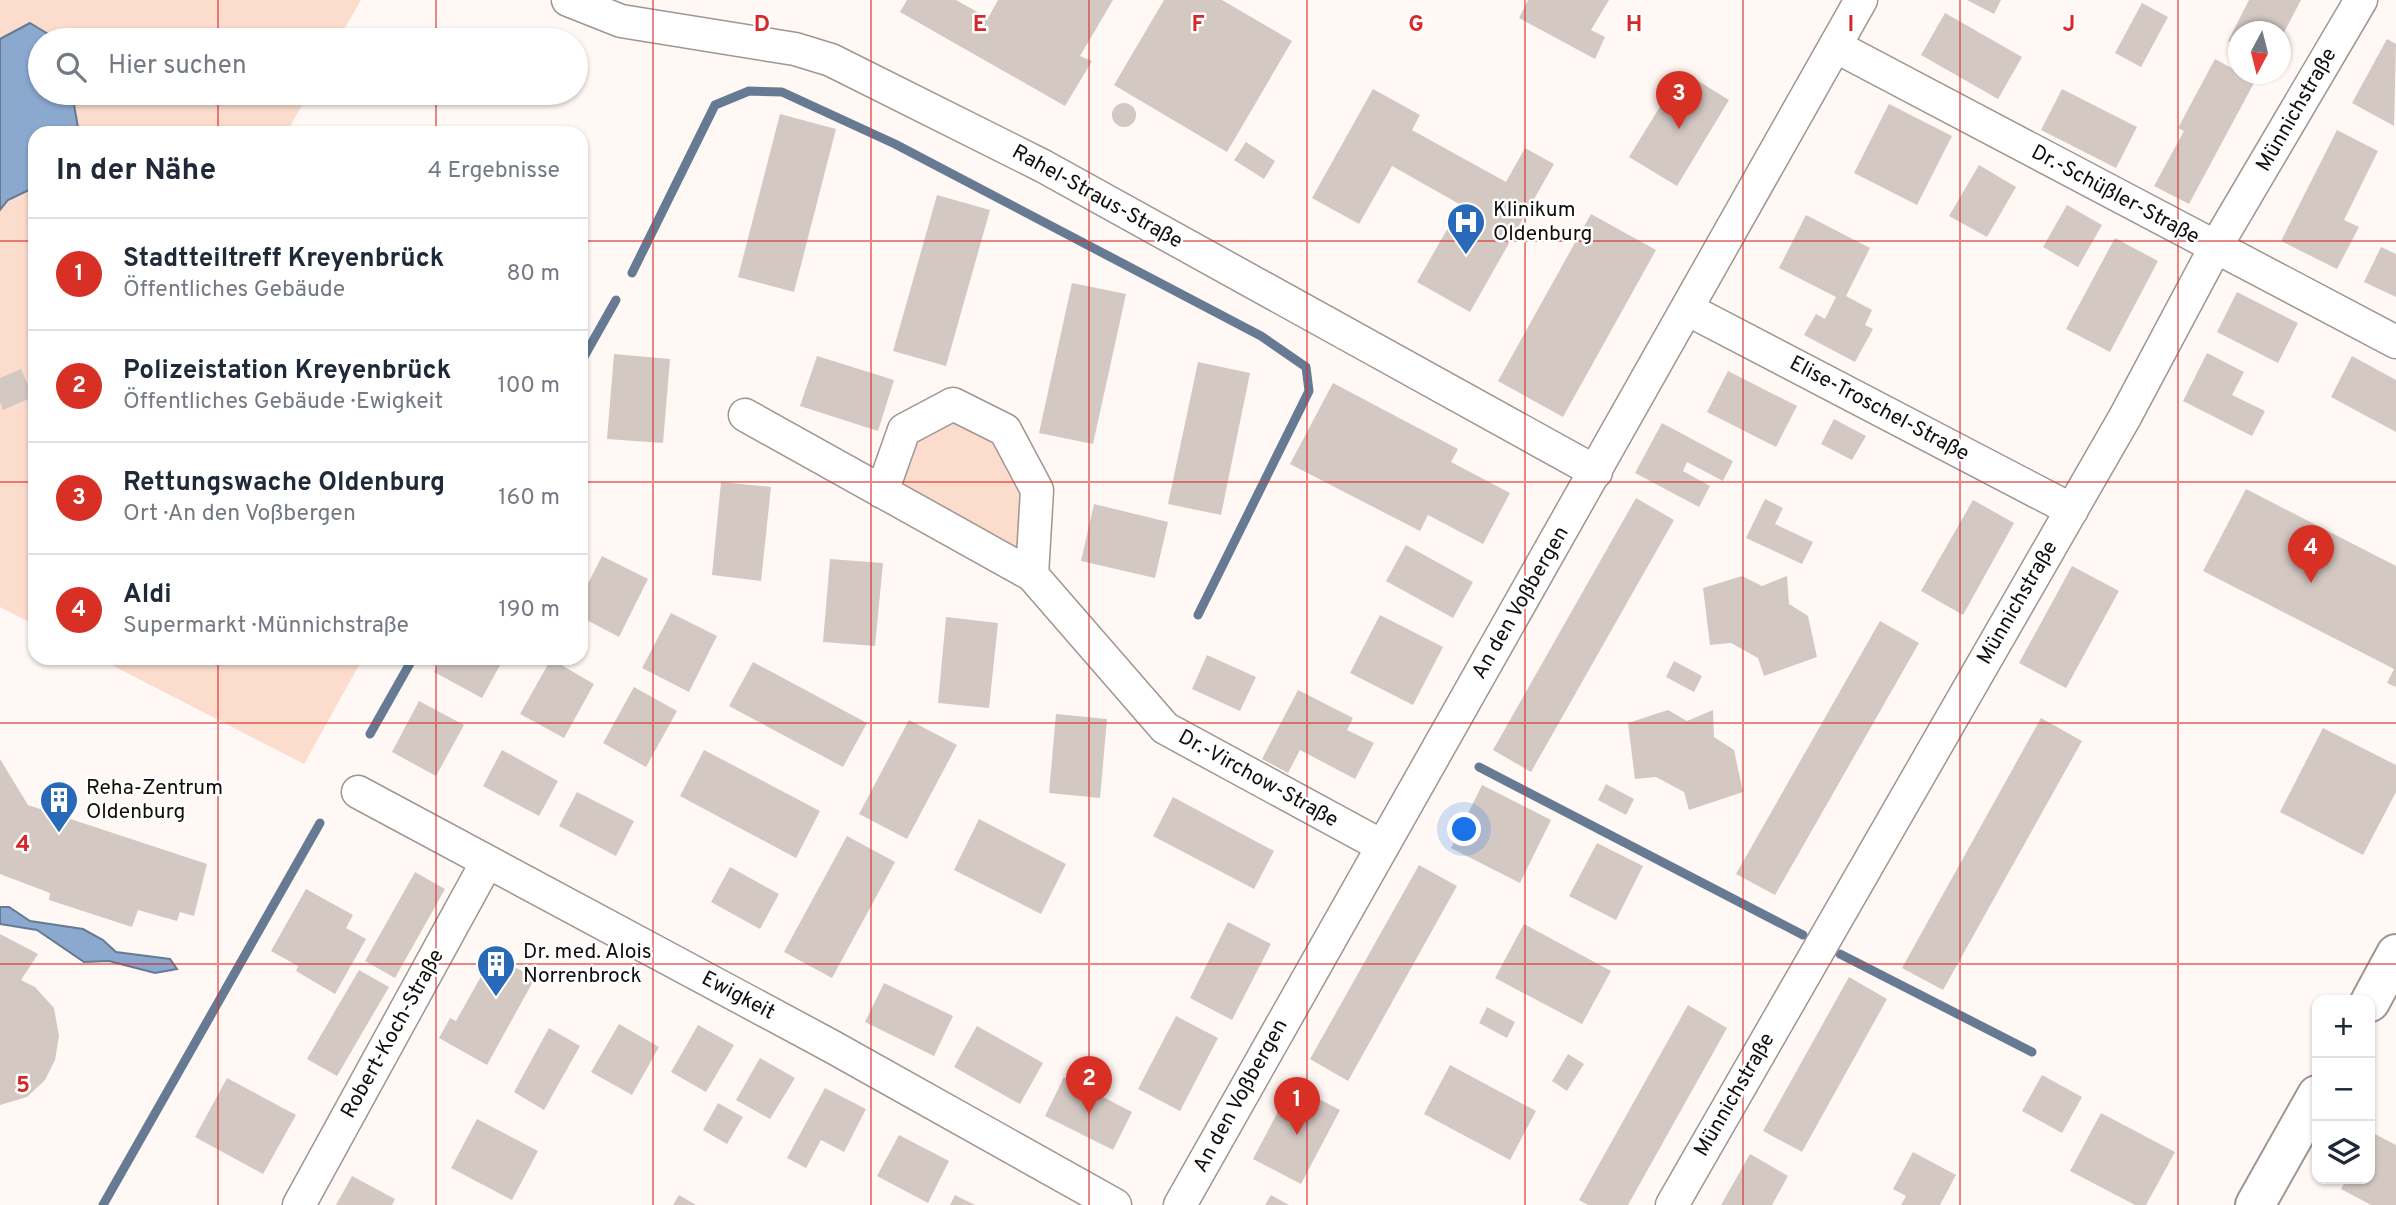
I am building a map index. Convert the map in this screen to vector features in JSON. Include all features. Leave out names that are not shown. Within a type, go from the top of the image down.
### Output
[{"type":"main road","points":[[2374,995],[2396,954]]},
{"type":"main road","points":[[2255,1205],[2312,1104]]},
{"type":"street","name":"Rahel-Straus-Straße","points":[[568,0],[633,24],[795,49],[831,60],[1043,166],[1596,472]]},
{"type":"street","name":"An den Voßbergen","points":[[1180,1205],[1861,0]]},
{"type":"street","name":"Münnichstraße","points":[[1672,1205],[2071,510],[2215,248],[2361,0]]},
{"type":"street","name":"Dr.-Schüßler-Straße","points":[[1835,46],[2396,342]]},
{"type":"street","name":"Elise-Troschel-Straße","points":[[1687,309],[2071,510]]},
{"type":"street","points":[[882,492],[904,430],[953,404],[1005,430],[1037,490],[1032,575]]},
{"type":"street","name":"Dr.-Virchow-Straße","points":[[745,415],[1032,575],[1165,728],[1382,846]]},
{"type":"street","name":"Ewigkeit","points":[[358,792],[831,1046],[1115,1205]]},
{"type":"street","name":"Robert-Koch-Straße","points":[[299,1205],[487,862]]},
{"type":"shaded area","points":[[0,0],[361,0],[345,28],[38,28],[30,23],[0,39]]},
{"type":"shaded area","points":[[74,105],[302,105],[290,126],[78,126]]},
{"type":"shaded area","points":[[28,190],[28,621],[0,607],[0,210],[8,200]]},
{"type":"shaded area","points":[[953,404],[1005,430],[1037,490],[1032,575],[882,492],[904,430]]},
{"type":"shaded area","points":[[112,665],[359,665],[304,764]]},
{"type":"water","points":[[30,23],[38,28],[28,28],[28,105],[74,105],[78,126],[28,126],[28,190],[8,200],[0,210],[0,39]]},
{"type":"water","points":[[0,907],[9,907],[30,921],[83,929],[103,940],[116,952],[170,959],[177,969],[155,973],[109,961],[84,962],[37,930],[0,924]]},
{"type":"building","points":[[907,0],[956,0],[988,18],[998,0],[1113,0],[1080,56],[1092,61],[1065,106],[900,12]]},
{"type":"building","points":[[1164,0],[1222,0],[1292,41],[1227,152],[1114,85]]},
{"type":"building","points":[[1528,0],[1609,0],[1591,30],[1605,37],[1595,59],[1519,18]]},
{"type":"building","points":[[1967,0],[2001,0],[1994,14]]},
{"type":"building","points":[[2249,0],[2301,0],[2290,21],[2238,21]]},
{"type":"building","points":[[2142,3],[2168,17],[2141,67],[2115,53]]},
{"type":"building","points":[[1945,13],[2022,57],[1998,99],[1921,55]]},
{"type":"building","points":[[2387,39],[2396,44],[2394,126],[2352,103]]},
{"type":"building","points":[[2215,59],[2228,66],[2228,84],[2253,84],[2189,204],[2154,186],[2184,131],[2178,128]]},
{"type":"building","points":[[1682,71],[1729,100],[1677,186],[1629,157]]},
{"type":"building","points":[[1373,89],[1420,115],[1412,130],[1506,182],[1525,148],[1554,164],[1470,312],[1417,282],[1461,205],[1392,166],[1359,224],[1312,198]]},
{"type":"building","points":[[2062,89],[2137,127],[2116,168],[2041,130]]},
{"type":"building","points":[[1124,103],[1132,107],[1136,115],[1132,123],[1124,127],[1116,123],[1112,115],[1116,107]]},
{"type":"building","points":[[1889,104],[1952,136],[1917,205],[1854,173]]},
{"type":"building","points":[[780,114],[836,129],[794,292],[738,277]]},
{"type":"building","points":[[2337,130],[2378,151],[2344,220],[2359,227],[2337,269],[2281,241]]},
{"type":"building","points":[[1246,142],[1275,161],[1264,179],[1234,160]]},
{"type":"building","points":[[1979,165],[2016,187],[1987,237],[1949,216]]},
{"type":"building","points":[[937,195],[990,210],[946,366],[893,351]]},
{"type":"building","points":[[2067,205],[2102,225],[2078,267],[2043,247]]},
{"type":"building","points":[[1591,214],[1656,250],[1563,417],[1498,381]]},
{"type":"building","points":[[1806,215],[1870,248],[1846,296],[1872,310],[1865,325],[1873,329],[1855,362],[1804,335],[1816,314],[1825,319],[1836,297],[1779,268]]},
{"type":"building","points":[[2115,238],[2158,261],[2110,352],[2066,329]]},
{"type":"building","points":[[2381,247],[2396,254],[2396,297],[2364,282]]},
{"type":"building","points":[[1072,283],[1126,294],[1093,444],[1039,433]]},
{"type":"building","points":[[2237,292],[2298,323],[2278,363],[2217,332]]},
{"type":"building","points":[[2207,353],[2244,372],[2232,395],[2265,411],[2252,436],[2183,401]]},
{"type":"building","points":[[614,354],[670,359],[663,443],[607,439]]},
{"type":"building","points":[[817,356],[894,380],[878,431],[800,406]]},
{"type":"building","points":[[2352,356],[2396,380],[2396,432],[2331,397]]},
{"type":"building","points":[[1198,362],[1250,373],[1221,515],[1168,504]]},
{"type":"building","points":[[21,369],[28,385],[28,399],[3,410],[0,402],[0,378]]},
{"type":"building","points":[[1728,371],[1797,406],[1776,447],[1707,412]]},
{"type":"building","points":[[1333,383],[1458,449],[1451,462],[1510,493],[1483,544],[1428,515],[1420,531],[1290,464]]},
{"type":"building","points":[[1834,419],[1866,436],[1852,460],[1821,444]]},
{"type":"building","points":[[1662,423],[1733,461],[1723,481],[1687,462],[1683,471],[1710,486],[1699,507],[1635,473]]},
{"type":"building","points":[[721,482],[771,487],[761,581],[712,575]]},
{"type":"building","points":[[2246,489],[2396,566],[2396,687],[2387,683],[2394,669],[2203,571]]},
{"type":"building","points":[[1636,498],[1674,520],[1531,772],[1493,750]]},
{"type":"building","points":[[1765,499],[1783,508],[1775,524],[1813,542],[1802,564],[1746,538]]},
{"type":"building","points":[[1973,500],[2014,523],[1963,615],[1921,591]]},
{"type":"building","points":[[1094,504],[1168,522],[1155,578],[1081,561]]},
{"type":"building","points":[[1406,545],[1473,582],[1453,618],[1386,581]]},
{"type":"building","points":[[602,556],[648,579],[619,637],[588,621],[588,583]]},
{"type":"building","points":[[830,559],[883,563],[875,646],[823,642]]},
{"type":"building","points":[[2072,566],[2119,591],[2066,688],[2019,663]]},
{"type":"building","points":[[1742,576],[1762,586],[1787,576],[1789,604],[1808,616],[1817,657],[1764,676],[1758,658],[1731,643],[1710,645],[1703,588]]},
{"type":"building","points":[[671,613],[717,636],[689,692],[642,668]]},
{"type":"building","points":[[1380,615],[1443,647],[1413,705],[1350,673]]},
{"type":"building","points":[[946,617],[998,623],[989,708],[938,703]]},
{"type":"building","points":[[1880,621],[1919,643],[1775,895],[1736,874]]},
{"type":"building","points":[[1207,655],[1256,677],[1240,711],[1192,689]]},
{"type":"building","points":[[1674,661],[1702,676],[1694,692],[1666,677]]},
{"type":"building","points":[[753,662],[867,723],[843,767],[729,706]]},
{"type":"building","points":[[438,665],[500,665],[482,698],[434,672]]},
{"type":"building","points":[[548,665],[561,665],[594,684],[564,738],[520,714]]},
{"type":"building","points":[[634,687],[677,711],[646,767],[603,743]]},
{"type":"building","points":[[1298,690],[1353,718],[1347,730],[1374,743],[1355,779],[1300,750],[1288,773],[1262,759]]},
{"type":"building","points":[[419,701],[464,725],[436,776],[392,752]]},
{"type":"building","points":[[1668,710],[1687,721],[1713,710],[1714,737],[1734,750],[1743,792],[1689,810],[1684,792],[1656,777],[1635,779],[1628,723]]},
{"type":"building","points":[[1056,714],[1107,719],[1100,798],[1049,793]]},
{"type":"building","points":[[2041,718],[2082,741],[1943,990],[1902,968]]},
{"type":"building","points":[[909,720],[957,745],[907,839],[859,814]]},
{"type":"building","points":[[2323,728],[2396,765],[2396,792],[2363,855],[2280,812]]},
{"type":"building","points":[[502,750],[558,781],[539,816],[483,786]]},
{"type":"building","points":[[704,750],[820,811],[796,858],[680,796]]},
{"type":"building","name":"Reha-Zentrum Oldenburg","points":[[0,759],[28,805],[207,864],[194,916],[180,912],[177,921],[138,910],[132,927],[49,900],[50,893],[0,874]]},
{"type":"building","points":[[1606,784],[1634,799],[1626,815],[1598,800]]},
{"type":"building","points":[[1482,785],[1551,820],[1520,883],[1451,848]]},
{"type":"building","points":[[577,792],[634,821],[616,856],[559,826]]},
{"type":"building","points":[[1173,797],[1274,851],[1254,889],[1153,836]]},
{"type":"building","points":[[979,819],[1066,864],[1041,914],[954,870]]},
{"type":"building","points":[[847,836],[895,862],[832,978],[784,952]]},
{"type":"building","points":[[1597,843],[1643,866],[1616,920],[1569,896]]},
{"type":"building","points":[[1419,865],[1457,886],[1348,1081],[1310,1059]]},
{"type":"building","points":[[730,867],[779,894],[760,929],[711,902]]},
{"type":"building","points":[[415,872],[445,889],[395,978],[365,961]]},
{"type":"building","points":[[306,889],[353,915],[346,928],[366,939],[335,994],[296,971],[298,966],[271,951]]},
{"type":"building","points":[[1228,922],[1271,944],[1232,1020],[1190,998]]},
{"type":"building","points":[[1524,924],[1611,971],[1582,1024],[1495,978]]},
{"type":"building","points":[[0,934],[38,954],[21,980],[35,987],[54,1008],[59,1036],[55,1060],[45,1080],[27,1097],[0,1105]]},
{"type":"building","name":"Dr. med. Alois Norrenbrock","points":[[493,955],[535,978],[487,1065],[439,1038],[450,1018],[456,1021]]},
{"type":"building","points":[[359,970],[389,987],[337,1076],[307,1059]]},
{"type":"building","points":[[1849,977],[1887,999],[1802,1152],[1763,1131]]},
{"type":"building","points":[[884,983],[953,1016],[934,1056],[865,1022]]},
{"type":"building","points":[[1688,1005],[1727,1028],[1628,1205],[1588,1205],[1579,1200]]},
{"type":"building","points":[[1487,1007],[1515,1022],[1507,1038],[1479,1023]]},
{"type":"building","points":[[1176,1016],[1218,1038],[1180,1111],[1138,1089]]},
{"type":"building","points":[[619,1024],[659,1047],[632,1095],[591,1072]]},
{"type":"building","points":[[698,1025],[734,1045],[706,1092],[671,1072]]},
{"type":"building","points":[[977,1026],[1043,1063],[1020,1104],[954,1067]]},
{"type":"building","points":[[549,1028],[580,1046],[544,1110],[514,1092]]},
{"type":"building","points":[[1568,1054],[1584,1064],[1567,1091],[1552,1081]]},
{"type":"building","points":[[760,1058],[795,1078],[770,1119],[736,1100]]},
{"type":"building","points":[[1450,1065],[1536,1111],[1510,1160],[1424,1114]]},
{"type":"building","points":[[2042,1075],[2082,1097],[2062,1133],[2022,1111]]},
{"type":"building","points":[[1064,1077],[1132,1112],[1113,1150],[1045,1116]]},
{"type":"building","points":[[227,1078],[296,1115],[263,1174],[195,1137]]},
{"type":"building","points":[[1292,1085],[1340,1110],[1301,1184],[1253,1159]]},
{"type":"building","points":[[825,1088],[866,1109],[844,1152],[821,1140],[806,1168],[787,1158]]},
{"type":"building","points":[[718,1103],[743,1117],[727,1144],[703,1130]]},
{"type":"building","points":[[2101,1113],[2175,1152],[2146,1205],[2135,1205],[2070,1171]]},
{"type":"building","points":[[477,1119],[538,1151],[512,1200],[451,1168]]},
{"type":"building","points":[[2375,1134],[2396,1145],[2396,1205],[2371,1205],[2341,1189],[2344,1184],[2375,1184]]},
{"type":"building","points":[[899,1135],[949,1161],[928,1203],[877,1176]]},
{"type":"building","points":[[1913,1152],[1956,1175],[1940,1205],[1901,1205],[1906,1196],[1893,1189]]},
{"type":"building","points":[[1750,1154],[1788,1176],[1772,1205],[1721,1205]]},
{"type":"building","points":[[352,1176],[395,1199],[392,1205],[336,1205]]},
{"type":"building","points":[[679,1195],[696,1205],[673,1205]]},
{"type":"building","points":[[955,1195],[975,1205],[950,1205]]},
{"type":"building","points":[[1271,1195],[1289,1205],[1265,1205]]},
{"type":"waterway","points":[[632,273],[715,105],[749,91],[782,92],[895,144],[1261,336],[1306,367],[1309,391],[1198,615]]},
{"type":"waterway","points":[[588,350],[616,300]]},
{"type":"waterway","points":[[370,734],[409,665]]},
{"type":"waterway","points":[[1479,767],[1803,935]]},
{"type":"waterway","points":[[103,1205],[320,823]]},
{"type":"waterway","points":[[1840,954],[2032,1052]]},
{"type":"place","name":"Rettungswache Oldenburg","points":[[1679,129]]},
{"type":"place","name":"Klinikum Oldenburg","points":[[1466,256]]},
{"type":"place","name":"Aldi","points":[[2311,583]]},
{"type":"place","name":"Reha-Zentrum Oldenburg","points":[[59,834]]},
{"type":"place","name":"Dr. med. Alois Norrenbrock","points":[[496,998]]},
{"type":"place","name":"Polizeistation Kreyenbrück","points":[[1089,1114]]},
{"type":"place","name":"Stadtteiltreff Kreyenbrück","points":[[1297,1135]]}]
